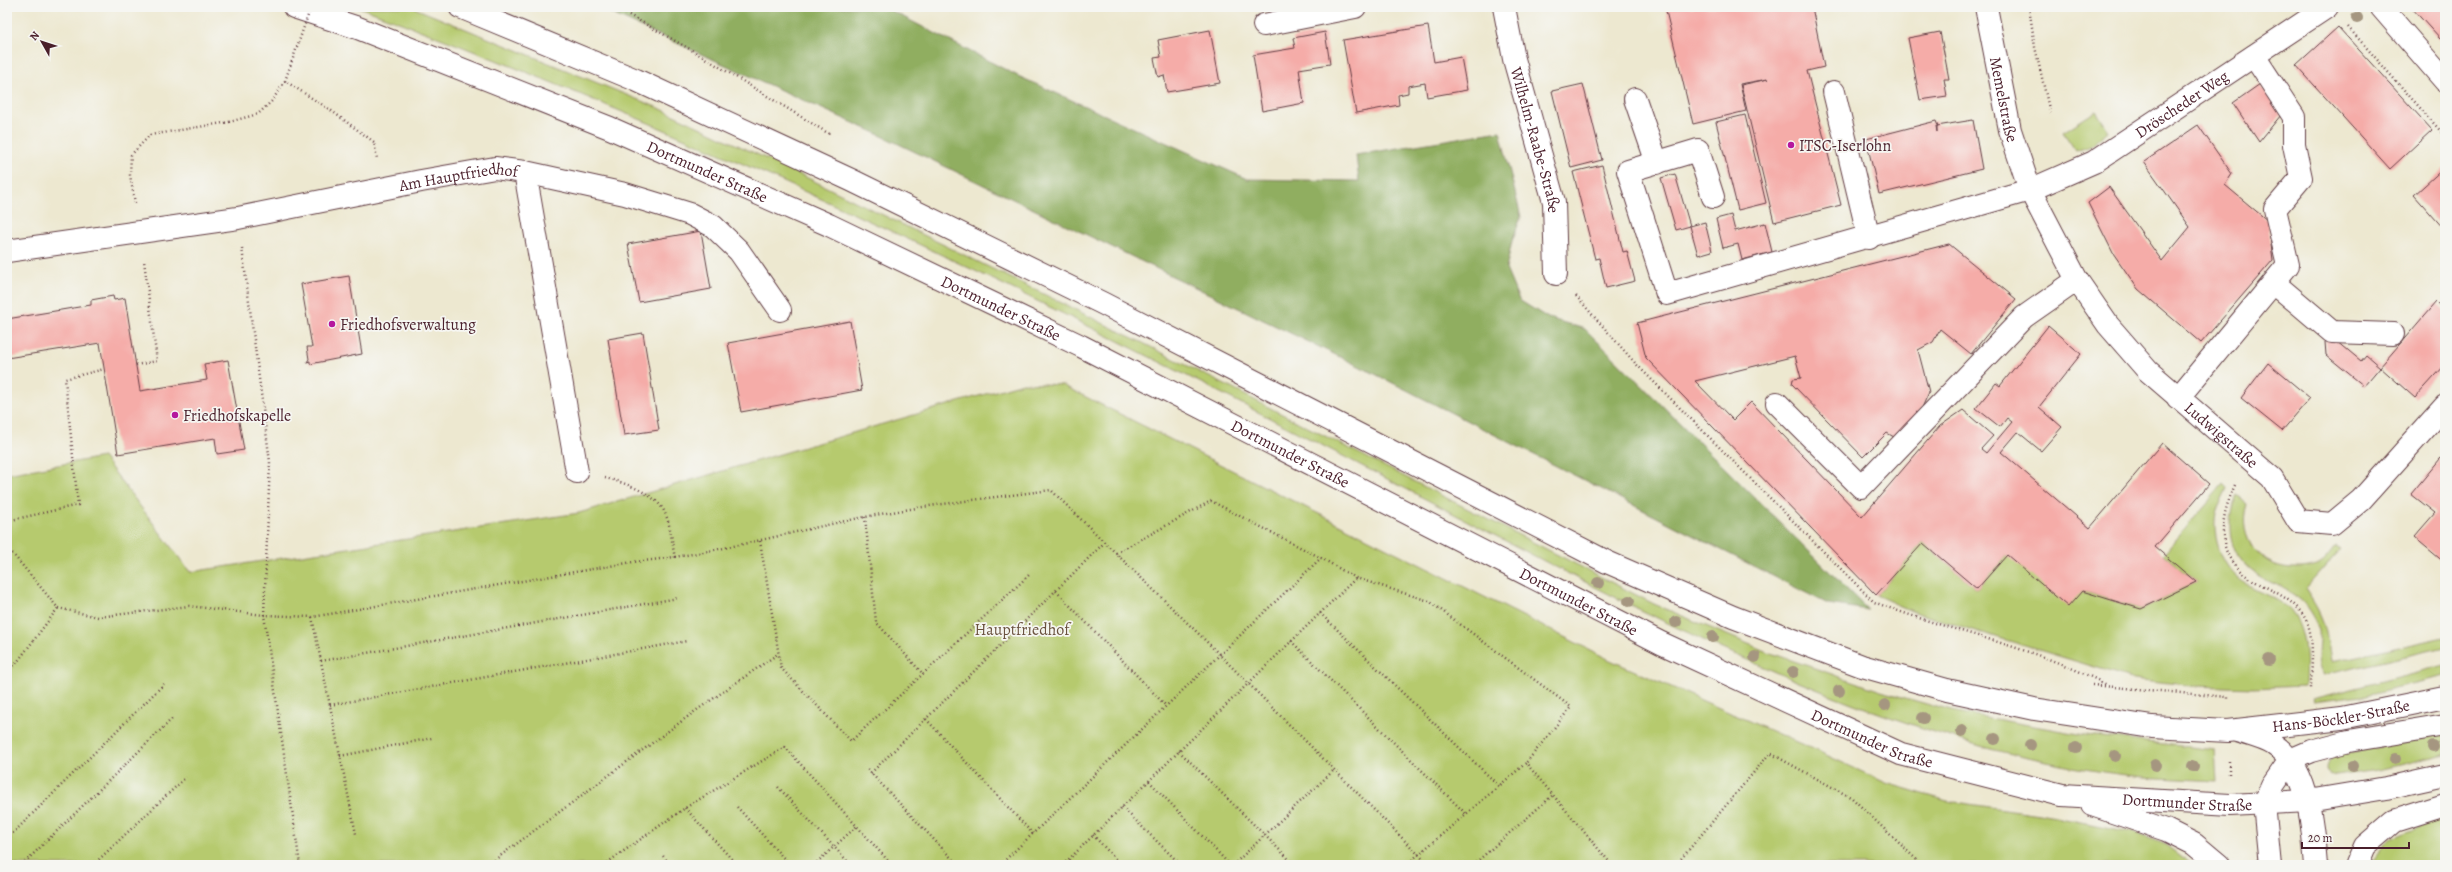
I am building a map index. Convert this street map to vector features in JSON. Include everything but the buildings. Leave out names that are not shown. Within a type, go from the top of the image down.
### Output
[{"type":"main road","name":"Dortmunder Straße","points":[[294,7],[358,28],[610,128],[829,225],[1080,346],[1661,643],[1902,754],[2062,795],[2230,805],[2308,802]]},
{"type":"main road","points":[[460,7],[636,80],[851,180],[1102,303],[1607,562],[1733,617],[1862,666],[1947,690],[2034,709],[2152,727],[2235,730],[2272,744],[2290,760],[2308,802],[2316,865]]},
{"type":"main road","points":[[1264,25],[1355,7]]},
{"type":"main road","name":"Wilhelm-Raabe-Straße","points":[[1504,7],[1514,58],[1554,202],[1556,274]]},
{"type":"main road","name":"Memelstraße","points":[[1986,7],[2010,130],[2030,190]]},
{"type":"main road","name":"Dröscheder Weg","points":[[1657,163],[1628,171],[1667,294],[1870,238],[2030,190],[2094,162],[2327,7]]},
{"type":"main road","points":[[2381,7],[2445,81]]},
{"type":"main road","points":[[2178,398],[2288,265],[2275,209],[2302,178],[2294,145],[2294,117],[2254,56]]},
{"type":"main road","points":[[1834,92],[1870,238]]},
{"type":"main road","points":[[1635,98],[1657,163],[1698,150],[1713,197]]},
{"type":"main road","name":"Am Hauptfriedhof","points":[[7,252],[141,231],[238,218],[495,168],[525,172],[577,472]]},
{"type":"main road","points":[[525,172],[625,194],[690,214],[713,226],[738,251],[780,310]]},
{"type":"main road","name":"Ludwigstraße","points":[[2030,190],[2077,280],[2108,325],[2148,371],[2272,478],[2298,521],[2332,524],[2361,500],[2445,406]]},
{"type":"main road","points":[[1777,403],[1861,487],[2024,317],[2077,280]]},
{"type":"main road","points":[[2274,283],[2332,332],[2393,334]]},
{"type":"main road","name":"Hans-Böckler-Straße","points":[[2235,730],[2342,718],[2445,697]]},
{"type":"main road","points":[[2270,865],[2264,804],[2272,786],[2290,760],[2349,741],[2445,725]]},
{"type":"main road","points":[[2308,802],[2386,788],[2445,775]]},
{"type":"main road","points":[[2062,795],[2166,830],[2194,844],[2219,865]]},
{"type":"main road","points":[[2357,865],[2365,846],[2394,821],[2445,805]]},
{"type":"path","points":[[136,365],[156,361],[141,231],[130,175],[131,155],[150,135],[229,122],[258,114],[272,102],[285,81],[311,7]]},
{"type":"path","points":[[615,7],[695,52],[833,138],[812,128]]},
{"type":"path","points":[[2028,7],[2035,47],[2050,113]]},
{"type":"path","points":[[2346,25],[2445,136]]},
{"type":"path","points":[[285,81],[329,109],[374,142],[382,189]]},
{"type":"path","points":[[238,218],[270,462],[264,615],[300,865]]},
{"type":"path","points":[[1556,274],[1636,364],[1874,602],[1909,616],[2076,669],[2109,686]]},
{"type":"path","points":[[7,521],[78,505],[65,379],[104,370]]},
{"type":"path","points":[[2247,457],[2225,509],[2221,529],[2226,552],[2239,570],[2257,583],[2278,592],[2294,605],[2307,622],[2311,639],[2311,689]]},
{"type":"path","points":[[577,472],[613,480],[654,499],[665,513],[675,558]]},
{"type":"path","points":[[7,547],[58,608],[98,618],[189,606],[264,615],[312,617],[634,562],[675,558],[760,541],[865,517],[928,506],[1051,490],[1429,865]]},
{"type":"path","points":[[1116,553],[1211,502],[1321,558],[1356,578],[1429,601],[1571,707],[1526,763],[1406,865]]},
{"type":"path","points":[[865,517],[876,622],[923,674]]},
{"type":"path","points":[[760,541],[781,668],[851,741],[1030,574]]},
{"type":"path","points":[[871,773],[1104,543]]},
{"type":"path","points":[[1000,865],[1321,558]]},
{"type":"path","points":[[1063,865],[1356,578]]},
{"type":"path","points":[[1056,591],[1166,706]]},
{"type":"path","points":[[321,661],[678,598]]},
{"type":"path","points":[[7,673],[58,608]]},
{"type":"path","points":[[1320,613],[1500,786]]},
{"type":"path","points":[[312,617],[356,834]]},
{"type":"path","points":[[330,705],[687,641]]},
{"type":"path","points":[[1291,641],[1466,814]]},
{"type":"path","points":[[488,865],[694,712],[778,653]]},
{"type":"path","points":[[7,839],[164,684]]},
{"type":"path","points":[[2087,685],[2227,697]]},
{"type":"path","points":[[22,865],[172,719]]},
{"type":"path","points":[[926,719],[1033,834]]},
{"type":"path","points":[[340,756],[432,738]]},
{"type":"path","points":[[604,865],[686,808],[785,747],[892,865]]},
{"type":"path","points":[[1179,751],[1295,865]]},
{"type":"path","points":[[1676,865],[1770,753],[1852,798],[1922,865]]},
{"type":"path","points":[[1526,763],[1612,865]]},
{"type":"path","points":[[867,769],[958,865]]},
{"type":"path","points":[[1149,781],[1231,865],[1334,770]]},
{"type":"path","points":[[93,865],[186,777]]},
{"type":"path","points":[[778,787],[851,865]]},
{"type":"path","points":[[1473,865],[1553,795]]},
{"type":"path","points":[[737,807],[790,865]]},
{"type":"path","points":[[1122,807],[1181,865]]},
{"type":"path","points":[[686,808],[737,865]]},
{"type":"path","points":[[814,865],[857,826]]},
{"type":"path","points":[[1093,835],[1121,865]]},
{"type":"path","points":[[663,856],[671,865]]},
{"type":"green space","points":[[359,7],[412,7],[661,109],[814,181],[1141,342],[1654,604],[1765,651],[1881,691],[1951,711],[2078,734],[2215,750],[2217,781],[2126,775],[2040,761],[1957,739],[1892,718],[1827,694],[1701,639],[1639,609],[1164,364],[1028,297],[840,208],[649,123],[457,44]]},
{"type":"green space","points":[[597,7],[884,7],[1018,76],[1247,179],[1359,181],[1356,155],[1500,131],[1521,217],[1512,241],[1506,269],[1519,300],[1548,318],[1585,329],[1868,610],[1828,604],[1373,373],[880,135]]},
{"type":"green space","points":[[2096,111],[2109,131],[2091,146],[2076,151],[2063,132]]},
{"type":"green space","name":"Hauptfriedhof","points":[[1023,383],[1062,385],[1610,660],[1886,783],[1947,801],[2040,814],[2136,833],[2168,846],[2193,865],[7,865],[7,474],[103,457],[190,572],[579,513]]},
{"type":"green space","points":[[2223,484],[2227,488],[2217,510],[2215,523],[2215,533],[2220,552],[2230,570],[2237,577],[2285,605],[2295,617],[2304,642],[2305,686],[2253,688],[2194,686],[2134,679],[1914,612],[1876,595],[1923,543],[1977,589],[2007,555],[2082,591],[2141,609],[2196,582],[2164,554]]},
{"type":"green space","points":[[2237,496],[2247,504],[2245,529],[2254,550],[2273,564],[2285,567],[2304,568],[2317,565],[2322,562],[2336,546],[2341,549],[2305,589],[2317,608],[2324,624],[2331,662],[2445,637],[2445,647],[2324,675],[2318,660],[2319,631],[2316,623],[2303,602],[2292,593],[2268,581],[2251,570],[2242,562],[2236,552],[2230,531],[2230,519],[2232,507]]},
{"type":"green space","points":[[2445,665],[2445,676],[2361,696],[2313,702],[2312,699]]},
{"type":"green space","points":[[2445,732],[2445,754],[2378,770],[2336,776],[2328,773],[2326,767],[2331,758],[2335,755],[2403,743]]},
{"type":"green space","points":[[2445,817],[2445,865],[2369,865],[2390,839]]},
{"type":"place","name":"ITSC-Iserlohn","points":[[1791,145]]},
{"type":"place","name":"Friedhofsverwaltung","points":[[332,324]]},
{"type":"place","name":"Friedhofskapelle","points":[[175,415]]}]
